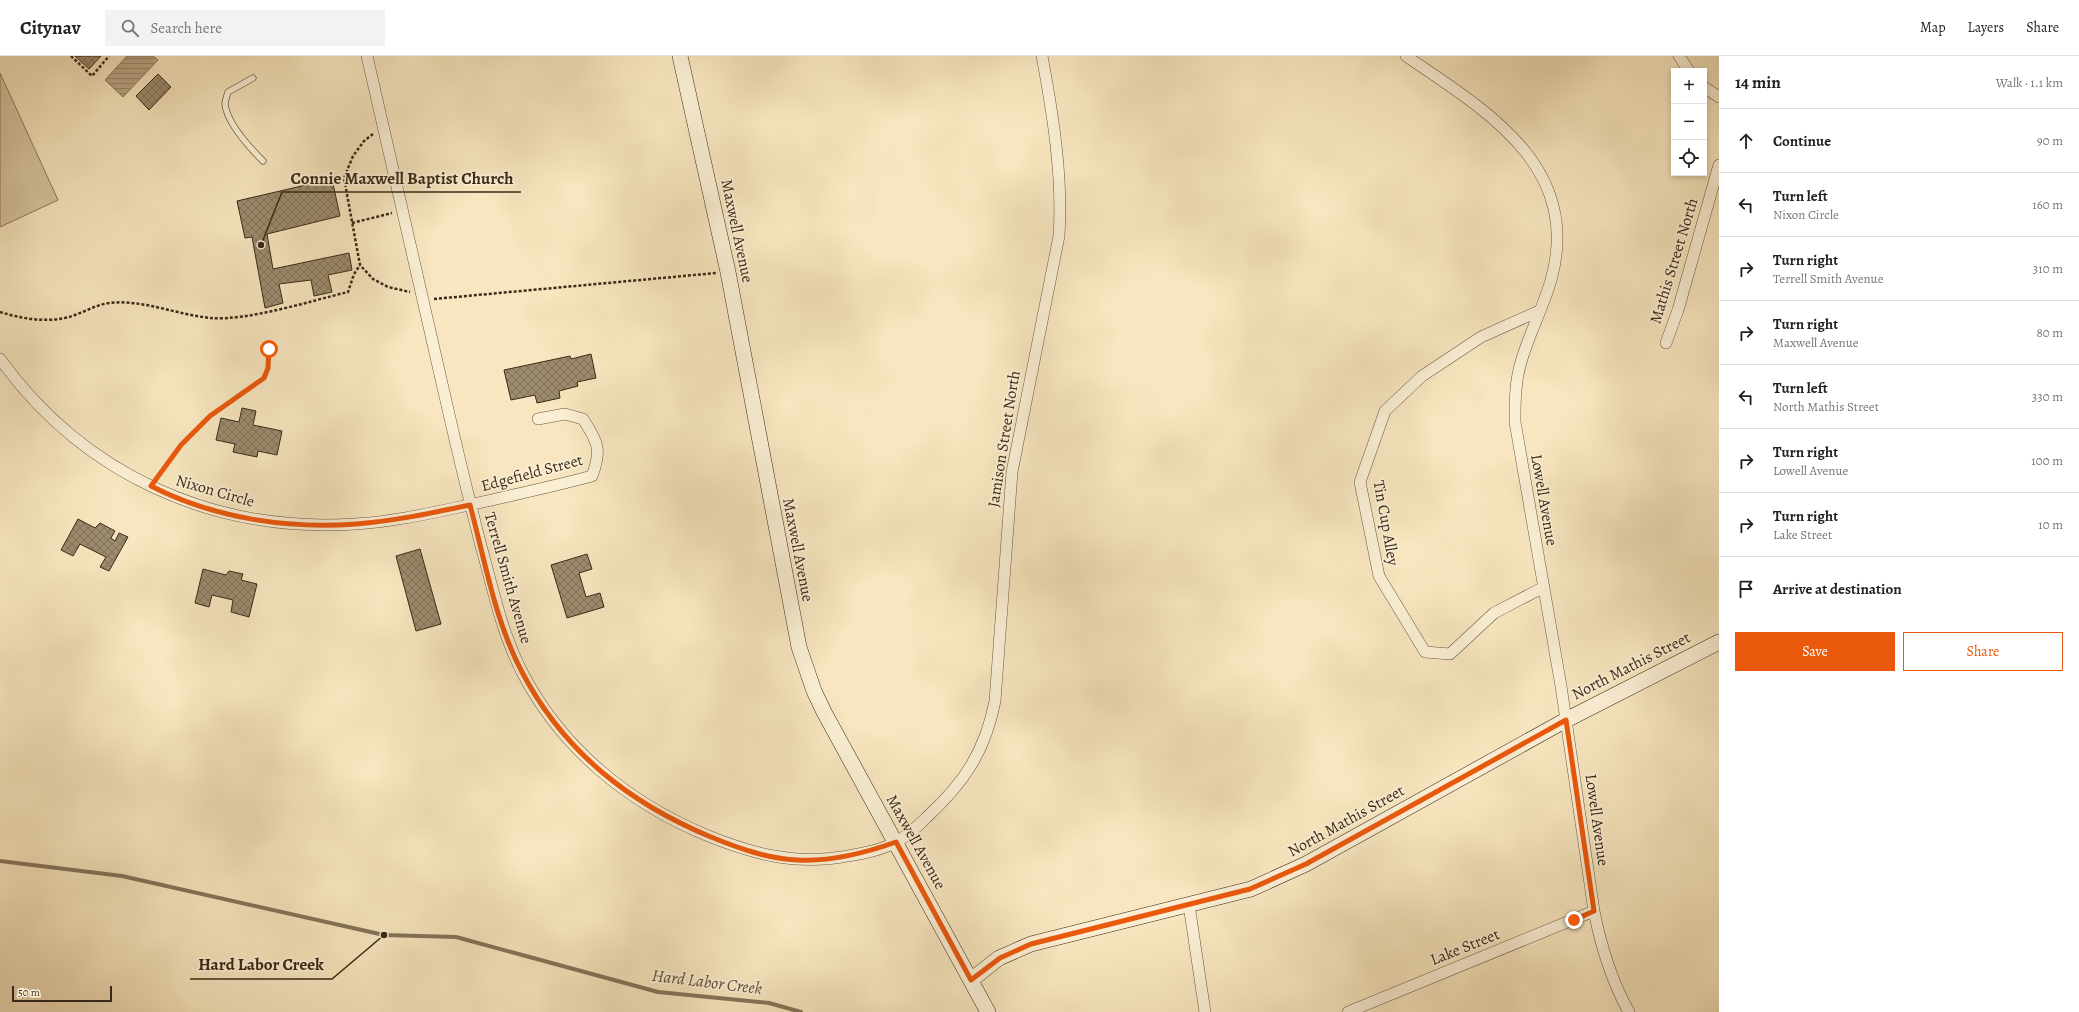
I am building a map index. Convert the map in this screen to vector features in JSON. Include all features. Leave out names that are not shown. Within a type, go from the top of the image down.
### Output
[{"type":"main road","name":"Maxwell Avenue","points":[[680,56],[728,272],[799,647],[814,691],[824,712],[988,1012]]},
{"type":"main road","name":"North Mathis Street","points":[[971,980],[1000,958],[1031,944],[1250,889],[1306,864],[1566,720],[1719,642]]},
{"type":"street","name":"Terrell Smith Avenue","points":[[367,56],[470,505],[500,618],[522,672],[541,705],[584,757],[614,783],[649,807],[685,826],[726,843],[770,857],[798,860],[822,860],[867,852],[896,842]]},
{"type":"street","name":"Jamison Street North","points":[[896,842],[915,828],[937,808],[966,776],[985,738],[995,701],[1012,472],[1055,258],[1060,213],[1058,170],[1042,56]]},
{"type":"street","name":"Lowell Avenue","points":[[1406,56],[1496,121],[1524,149],[1544,178],[1552,198],[1556,222],[1557,243],[1551,280],[1521,363],[1515,396],[1515,422],[1566,720],[1594,911],[1601,944],[1610,973],[1629,1012]]},
{"type":"street","points":[[1679,56],[1687,68]]},
{"type":"street","points":[[1707,88],[1719,97]]},
{"type":"street","name":"Mathis Street North","points":[[1666,343],[1678,310],[1719,165]]},
{"type":"street","name":"Tin Cup Alley","points":[[1540,311],[1481,337],[1422,376],[1386,410],[1360,482],[1379,576],[1425,652],[1450,654],[1494,613],[1544,587]]},
{"type":"street","name":"Nixon Circle","points":[[0,359],[44,412],[100,458],[151,486],[188,502],[258,520],[307,524],[375,522],[408,518],[470,505]]},
{"type":"street","name":"Edgefield Street","points":[[470,505],[592,476],[598,460],[596,438],[583,419],[564,414],[538,419]]},
{"type":"street","points":[[1189,905],[1204,1012]]},
{"type":"street","name":"Lake Street","points":[[1348,1012],[1594,911]]},
{"type":"lane","points":[[253,78],[228,92],[225,103],[228,115],[248,146],[263,161]]},
{"type":"path","points":[[71,56],[92,76],[109,56]]},
{"type":"path","points":[[383,126],[364,141],[353,156],[344,178],[360,265],[373,279],[388,287],[423,297],[728,272]]},
{"type":"path","points":[[352,223],[403,210]]},
{"type":"path","points":[[0,312],[26,318],[52,319],[74,316],[92,307],[103,304],[130,303],[211,318],[228,318],[348,292],[354,274],[360,265]]},
{"type":"path","points":[[151,486],[181,445],[210,416],[264,378],[268,368],[269,349]]},
{"type":"shaded area","points":[[127,56],[153,56],[158,60],[123,97],[105,80]]},
{"type":"shaded area","points":[[0,73],[58,200],[0,227]]},
{"type":"building","points":[[75,56],[101,56],[89,69]]},
{"type":"building","points":[[158,74],[171,87],[149,110],[136,96]]},
{"type":"building","points":[[332,179],[340,216],[267,234],[273,269],[349,253],[352,270],[328,275],[332,292],[314,296],[311,280],[279,284],[283,303],[265,308],[252,237],[245,238],[237,201]]},
{"type":"building","points":[[591,354],[596,378],[577,382],[578,386],[559,391],[560,398],[537,403],[535,395],[511,400],[504,370],[570,356],[571,359]]},
{"type":"building","points":[[242,408],[256,411],[253,425],[282,431],[277,455],[258,451],[257,457],[233,452],[235,444],[216,440],[221,418],[239,422]]},
{"type":"building","points":[[78,519],[95,528],[100,523],[115,531],[111,538],[115,541],[119,533],[128,537],[109,571],[100,567],[106,557],[80,544],[73,556],[61,550]]},
{"type":"building","points":[[420,549],[441,624],[416,631],[396,556]]},
{"type":"building","points":[[587,554],[592,569],[579,573],[586,597],[600,593],[604,607],[567,618],[551,565]]},
{"type":"building","points":[[203,569],[226,575],[229,571],[243,574],[241,580],[257,584],[249,617],[231,612],[233,600],[212,595],[209,607],[195,603]]},
{"type":"waterway","name":"Hard Labor Creek","points":[[0,861],[122,876],[384,935],[456,937],[658,992],[769,1003],[801,1012]]},
{"type":"place","name":"Connie Maxwell Baptist Church","points":[[261,245]]},
{"type":"place","name":"Hard Labor Creek","points":[[384,935]]},
{"type":"route","points":[[269,349],[268,368],[264,378],[210,416],[181,445],[151,486],[163,493],[211,509],[258,520],[307,524],[355,524],[375,522],[408,518],[470,505],[500,618],[510,646],[522,672],[541,705],[584,757],[614,783],[649,807],[685,826],[726,843],[770,857],[798,860],[822,860],[867,852],[896,842],[971,980],[1000,958],[1031,944],[1250,889],[1306,864],[1566,720],[1594,911],[1574,920]]}]
